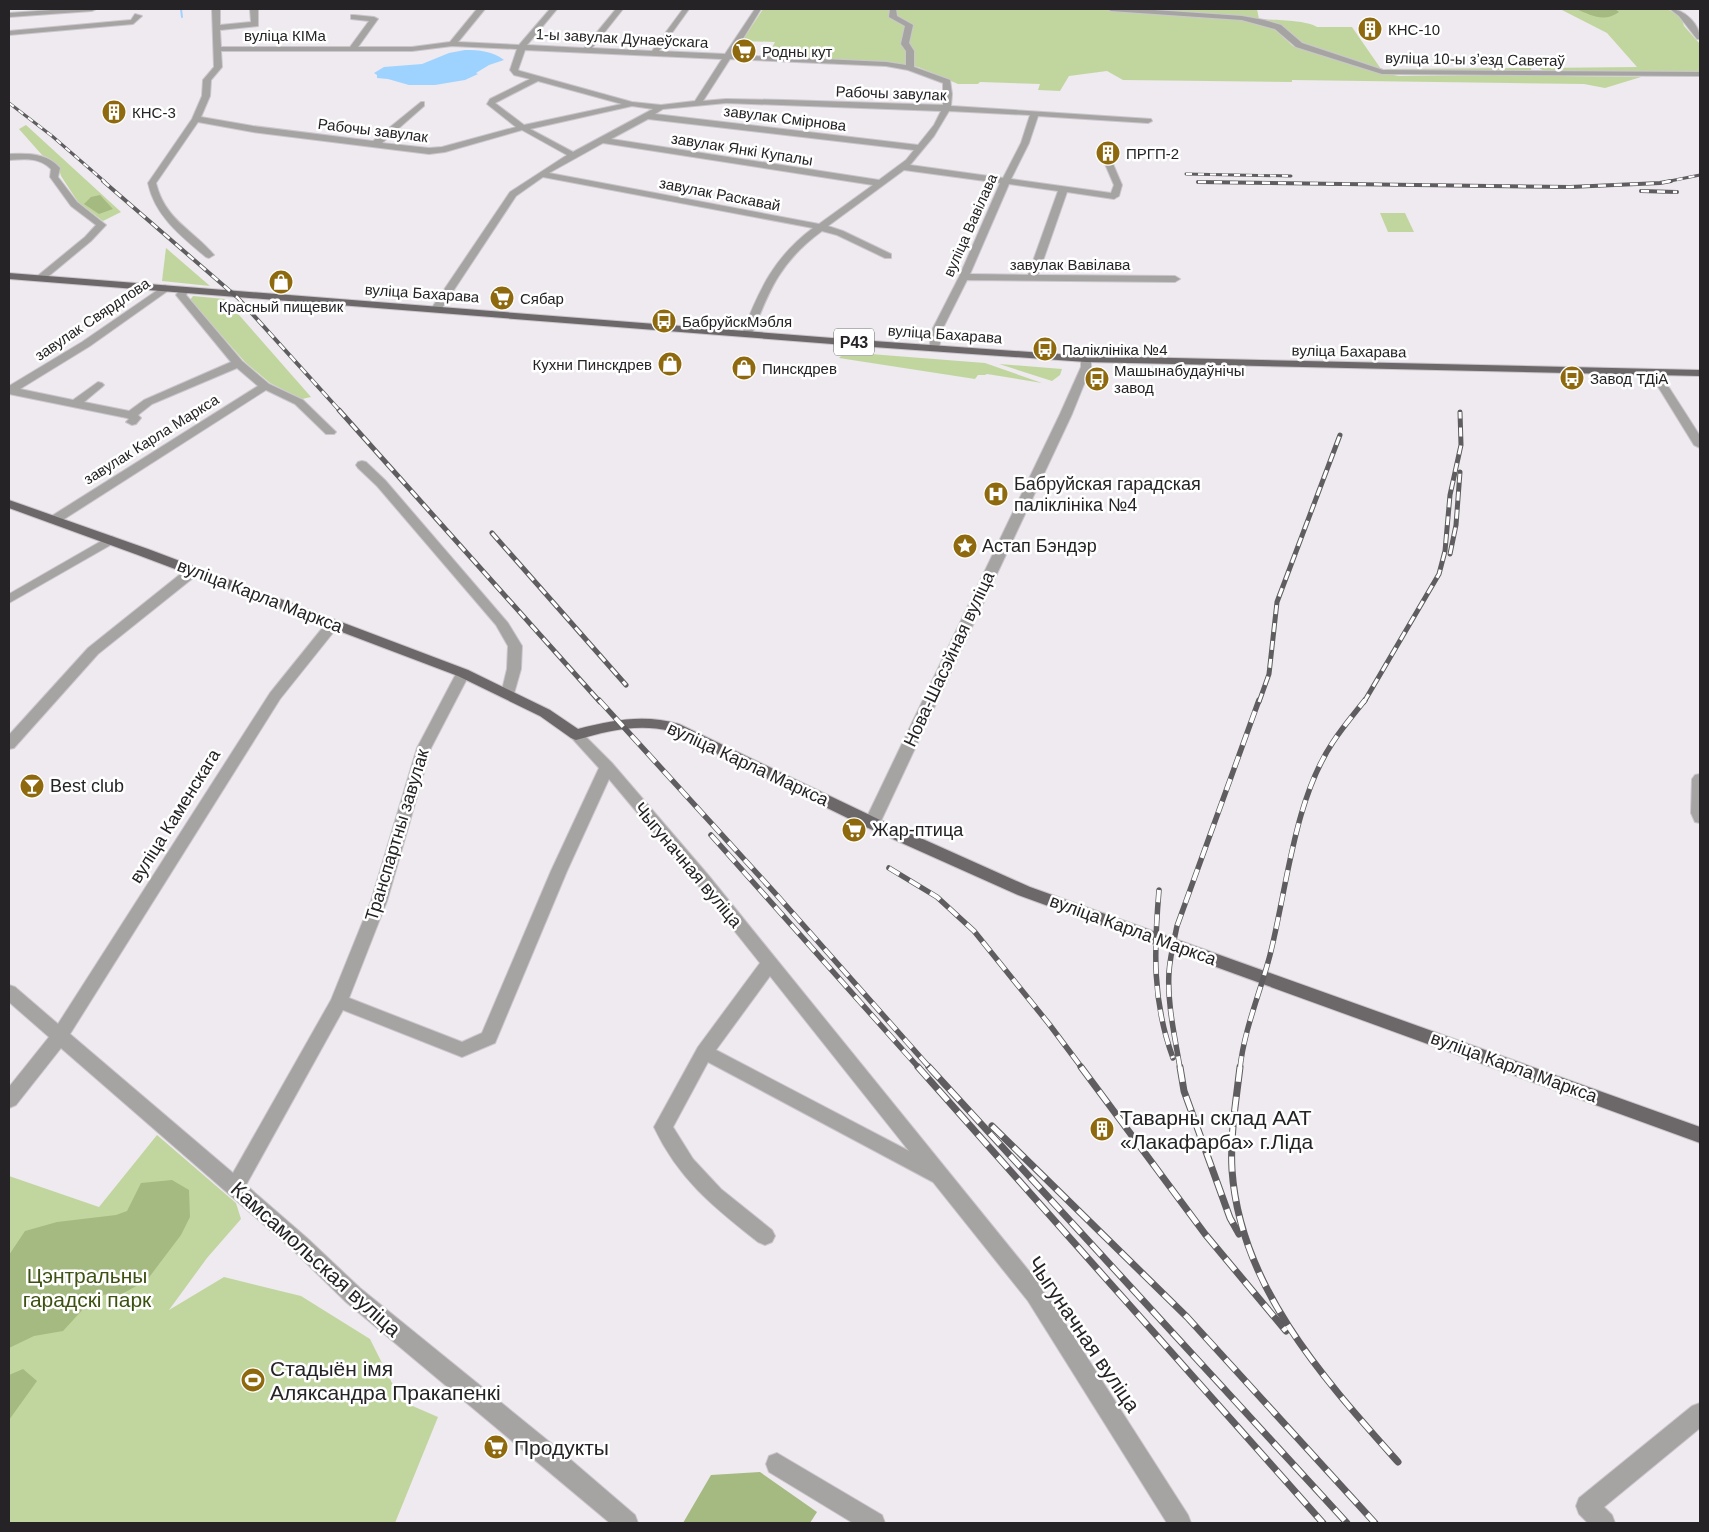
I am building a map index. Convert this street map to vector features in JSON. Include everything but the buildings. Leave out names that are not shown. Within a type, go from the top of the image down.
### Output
[{"type":"main road","name":"вуліца Бахарава","points":[[9,276],[747,334],[1086,358],[1224,364],[1700,373]]},
{"type":"main road","name":"вуліца Карла Маркса","points":[[9,504],[463,673],[545,713],[576,735],[632,722],[655,722],[674,727],[872,823],[1024,891],[1700,1135]]},
{"type":"street","points":[[9,15],[92,9]]},
{"type":"street","points":[[209,255],[169,219],[153,196],[152,183],[196,119],[206,96],[207,80],[218,67],[216,9]]},
{"type":"street","points":[[216,28],[255,24],[254,9]]},
{"type":"street","points":[[452,44],[481,9]]},
{"type":"street","points":[[522,46],[554,9]]},
{"type":"street","points":[[587,49],[620,9]]},
{"type":"street","points":[[654,53],[686,9]]},
{"type":"street","points":[[697,104],[758,9]]},
{"type":"street","points":[[892,9],[893,17],[909,25],[905,44],[911,50],[910,68]]},
{"type":"street","name":"вуліца 10-ы зʼезд Саветаў","points":[[1111,9],[1242,18],[1264,22],[1278,27],[1299,44],[1382,72],[1700,74]]},
{"type":"street","points":[[1673,9],[1682,14],[1700,37]]},
{"type":"street","points":[[9,33],[133,22],[138,16]]},
{"type":"street","points":[[352,49],[374,19],[354,17]]},
{"type":"street","name":"1-ы завулак Дунаеўскага","points":[[452,44],[886,64],[910,68],[947,82],[948,109]]},
{"type":"street","name":"вуліца КІМа","points":[[218,49],[412,49],[452,44]]},
{"type":"street","name":"Рабочы завулак","points":[[522,46],[514,70],[518,73],[632,104],[661,107],[757,101],[1035,113],[1148,121]]},
{"type":"street","points":[[538,78],[492,101],[491,104],[521,128],[555,148],[573,155]]},
{"type":"street","points":[[374,146],[421,104]]},
{"type":"street","name":"Рабочы завулак","points":[[196,119],[416,151],[442,150],[521,128],[632,104]]},
{"type":"street","points":[[436,309],[504,204],[527,183],[573,155],[661,107]]},
{"type":"street","points":[[747,334],[767,284],[782,260],[798,244],[902,167],[946,116],[948,109]]},
{"type":"street","name":"вуліца Вавілава","points":[[934,348],[938,328],[964,277],[1035,113]]},
{"type":"street","name":"завулак Смірнова","points":[[647,116],[920,148]]},
{"type":"street","name":"завулак Янкі Купалы","points":[[601,140],[879,183]]},
{"type":"street","points":[[9,157],[40,156],[49,161],[56,168],[54,176],[74,204],[101,225],[88,239],[40,278]]},
{"type":"street","points":[[902,167],[1114,196],[1118,185],[1109,164],[1111,156]]},
{"type":"street","name":"завулак Раскавай","points":[[542,174],[820,227],[840,233],[888,256]]},
{"type":"street","points":[[1031,279],[1063,190]]},
{"type":"street","name":"завулак Вавілава","points":[[964,277],[1175,279]]},
{"type":"street","name":"завулак Свярдлова","points":[[9,390],[86,344],[165,288]]},
{"type":"street","points":[[185,290],[180,294],[238,363],[265,386],[299,402],[330,432]]},
{"type":"street","name":"Нова-Шасэйная вуліца","points":[[872,823],[1066,414],[1086,367],[1086,358]]},
{"type":"street","name":"завулак Свярдлова","points":[[9,390],[132,418],[148,402],[238,363]]},
{"type":"street","points":[[1654,372],[1700,444]]},
{"type":"street","points":[[74,404],[98,385]]},
{"type":"street","name":"завулак Карла Маркса","points":[[54,520],[265,386]]},
{"type":"street","points":[[362,465],[394,497],[501,623],[514,646],[514,669],[508,694]]},
{"type":"street","points":[[9,599],[110,540]]},
{"type":"street","points":[[9,744],[93,651],[193,571]]},
{"type":"street","name":"вуліца Каменскага","points":[[9,1100],[60,1036],[275,696],[333,624]]},
{"type":"street","name":"Транспартны завулак","points":[[235,1187],[339,1001],[380,901],[424,748],[463,673]]},
{"type":"street","name":"вуліца Карла Маркса","points":[[576,735],[606,767]]},
{"type":"street","points":[[339,1001],[462,1050],[489,1038],[559,871],[606,767]]},
{"type":"street","name":"Чыгуначная вуліца","points":[[606,767],[703,880],[1035,1294],[1180,1523]]},
{"type":"street","points":[[1700,779],[1700,818]]},
{"type":"street","points":[[765,1236],[714,1195],[686,1165],[663,1127],[704,1052],[769,964]]},
{"type":"street","name":"Камсамольская вуліца","points":[[9,992],[300,1244],[353,1295],[549,1456],[627,1523]]},
{"type":"street","name":"Чыгуначная вуліца","points":[[704,1052],[941,1177]]},
{"type":"street","points":[[1604,1523],[1588,1506],[1700,1414]]},
{"type":"street","points":[[777,1464],[874,1523]]},
{"type":"green space","points":[[763,9],[1093,9],[1242,19],[1271,26],[1293,46],[1399,76],[1641,77],[1605,88],[1584,84],[1123,80],[1107,71],[1069,76],[1060,91],[1038,90],[1040,84],[980,82],[978,84],[958,84],[918,67],[886,62],[767,57],[775,42],[742,41]]},
{"type":"green space","points":[[1140,9],[1257,9],[1259,19],[1298,22],[1317,27],[1352,27],[1381,69],[1346,60],[1310,47],[1271,22],[1197,13]]},
{"type":"green space","points":[[1560,9],[1667,9],[1681,16],[1684,26],[1700,44],[1700,72],[1646,74],[1544,71],[1539,68],[1637,67],[1607,33]]},
{"type":"green space","points":[[1576,9],[1615,9],[1619,12],[1608,17],[1598,17]]},
{"type":"green space","points":[[1531,68],[1532,73],[1394,71],[1383,69]]},
{"type":"green space","points":[[26,125],[121,212],[103,221],[78,202],[52,160],[42,155],[19,129]]},
{"type":"green space","points":[[100,195],[113,209],[99,214],[84,204],[91,197]]},
{"type":"green space","points":[[1380,213],[1405,213],[1414,232],[1388,232]]},
{"type":"green space","points":[[166,248],[210,286],[162,281]]},
{"type":"green space","points":[[193,296],[225,299],[311,397],[302,399],[270,383],[245,362],[190,300]]},
{"type":"green space","points":[[845,352],[985,363],[1042,383],[987,374],[978,375],[975,379],[839,358]]},
{"type":"green space","points":[[999,364],[1062,369],[1060,375],[1052,381]]},
{"type":"green space","name":"Цэнтральны гарадскі парк","points":[[157,1135],[236,1203],[241,1219],[207,1258],[169,1310],[224,1277],[301,1296],[370,1339],[401,1401],[438,1417],[395,1523],[9,1523],[9,1176],[99,1207]]},
{"type":"green space","name":"Цэнтральны гарадскі парк","points":[[172,1180],[189,1190],[190,1217],[181,1235],[147,1280],[122,1294],[96,1295],[63,1331],[34,1336],[9,1348],[9,1255],[25,1231],[57,1222],[116,1215],[127,1211],[141,1183]]},
{"type":"green space","points":[[23,1369],[37,1381],[9,1420],[9,1375]]},
{"type":"green space","points":[[760,1472],[817,1512],[810,1523],[683,1523],[711,1475]]},
{"type":"water","points":[[465,50],[486,52],[504,60],[489,65],[476,73],[478,74],[465,80],[435,85],[409,85],[377,78],[377,75],[374,73],[384,67],[422,64],[449,53]]},
{"type":"waterway","points":[[181,9],[182,17]]},
{"type":"railway","points":[[9,103],[52,136],[105,182]]},
{"type":"railway","points":[[1186,174],[1291,176]]},
{"type":"railway","points":[[1665,182],[1700,175]]},
{"type":"railway","points":[[103,181],[238,298],[340,411]]},
{"type":"railway","points":[[1198,182],[1570,187],[1671,181]]},
{"type":"railway","points":[[1641,191],[1677,192]]},
{"type":"railway","points":[[339,410],[600,702]]},
{"type":"railway","points":[[1364,702],[1439,574],[1445,551],[1450,495],[1461,445],[1460,412]]},
{"type":"railway","points":[[1259,702],[1269,674],[1277,602],[1340,435]]},
{"type":"railway","points":[[1450,554],[1456,525],[1460,472]]},
{"type":"railway","points":[[492,533],[626,685]]},
{"type":"railway","points":[[599,700],[774,892],[930,1068]]},
{"type":"railway","points":[[1180,1068],[1169,996],[1170,961],[1177,926],[1259,700]]},
{"type":"railway","points":[[1240,1068],[1249,1026],[1270,955],[1293,845],[1309,790],[1333,742],[1365,700]]},
{"type":"railway","points":[[711,835],[919,1068]]},
{"type":"railway","points":[[889,868],[937,897],[974,931],[1082,1068]]},
{"type":"railway","points":[[1159,890],[1156,975],[1161,1016],[1173,1058]]},
{"type":"railway","points":[[918,1067],[1323,1523]]},
{"type":"railway","points":[[929,1067],[1347,1523]]},
{"type":"railway","points":[[1081,1067],[1205,1234],[1286,1331]]},
{"type":"railway","points":[[1180,1067],[1184,1091],[1230,1218],[1239,1234]]},
{"type":"railway","points":[[1240,1067],[1233,1131],[1232,1170],[1238,1213],[1251,1253],[1269,1292],[1290,1329],[1342,1398],[1398,1462]]},
{"type":"railway","points":[[992,1126],[1187,1317],[1375,1523]]},
{"type":"place","name":"КНС-10","points":[[1370,29]]},
{"type":"place","name":"Родны кут","points":[[744,51]]},
{"type":"place","name":"КНС-3","points":[[114,112]]},
{"type":"place","name":"ПРГП-2","points":[[1108,153]]},
{"type":"place","name":"Красный пищевик","points":[[281,282]]},
{"type":"place","name":"Сябар","points":[[502,298]]},
{"type":"place","name":"БабруйскМэбля","points":[[664,321]]},
{"type":"place","name":"Паліклініка №4","points":[[1045,349]]},
{"type":"place","name":"Кухни Пинскдрев","points":[[670,364]]},
{"type":"place","name":"Пинскдрев","points":[[744,368]]},
{"type":"place","name":"Завод ТДіА","points":[[1572,378]]},
{"type":"place","name":"Машынабудаўнічы завод","points":[[1097,379]]},
{"type":"place","name":"Бабруйская гарадская паліклініка №4","points":[[996,494]]},
{"type":"place","name":"Астап Бэндэр","points":[[965,546]]},
{"type":"place","name":"Best club","points":[[32,786]]},
{"type":"place","name":"Жар-птица","points":[[854,830]]},
{"type":"place","name":"Таварны склад ААТ «Лакафарба» г.Ліда","points":[[1102,1129]]},
{"type":"place","name":"Стадыён імя Аляксандра Пракапенкі","points":[[253,1380]]},
{"type":"place","name":"Продукты","points":[[496,1447]]}]
